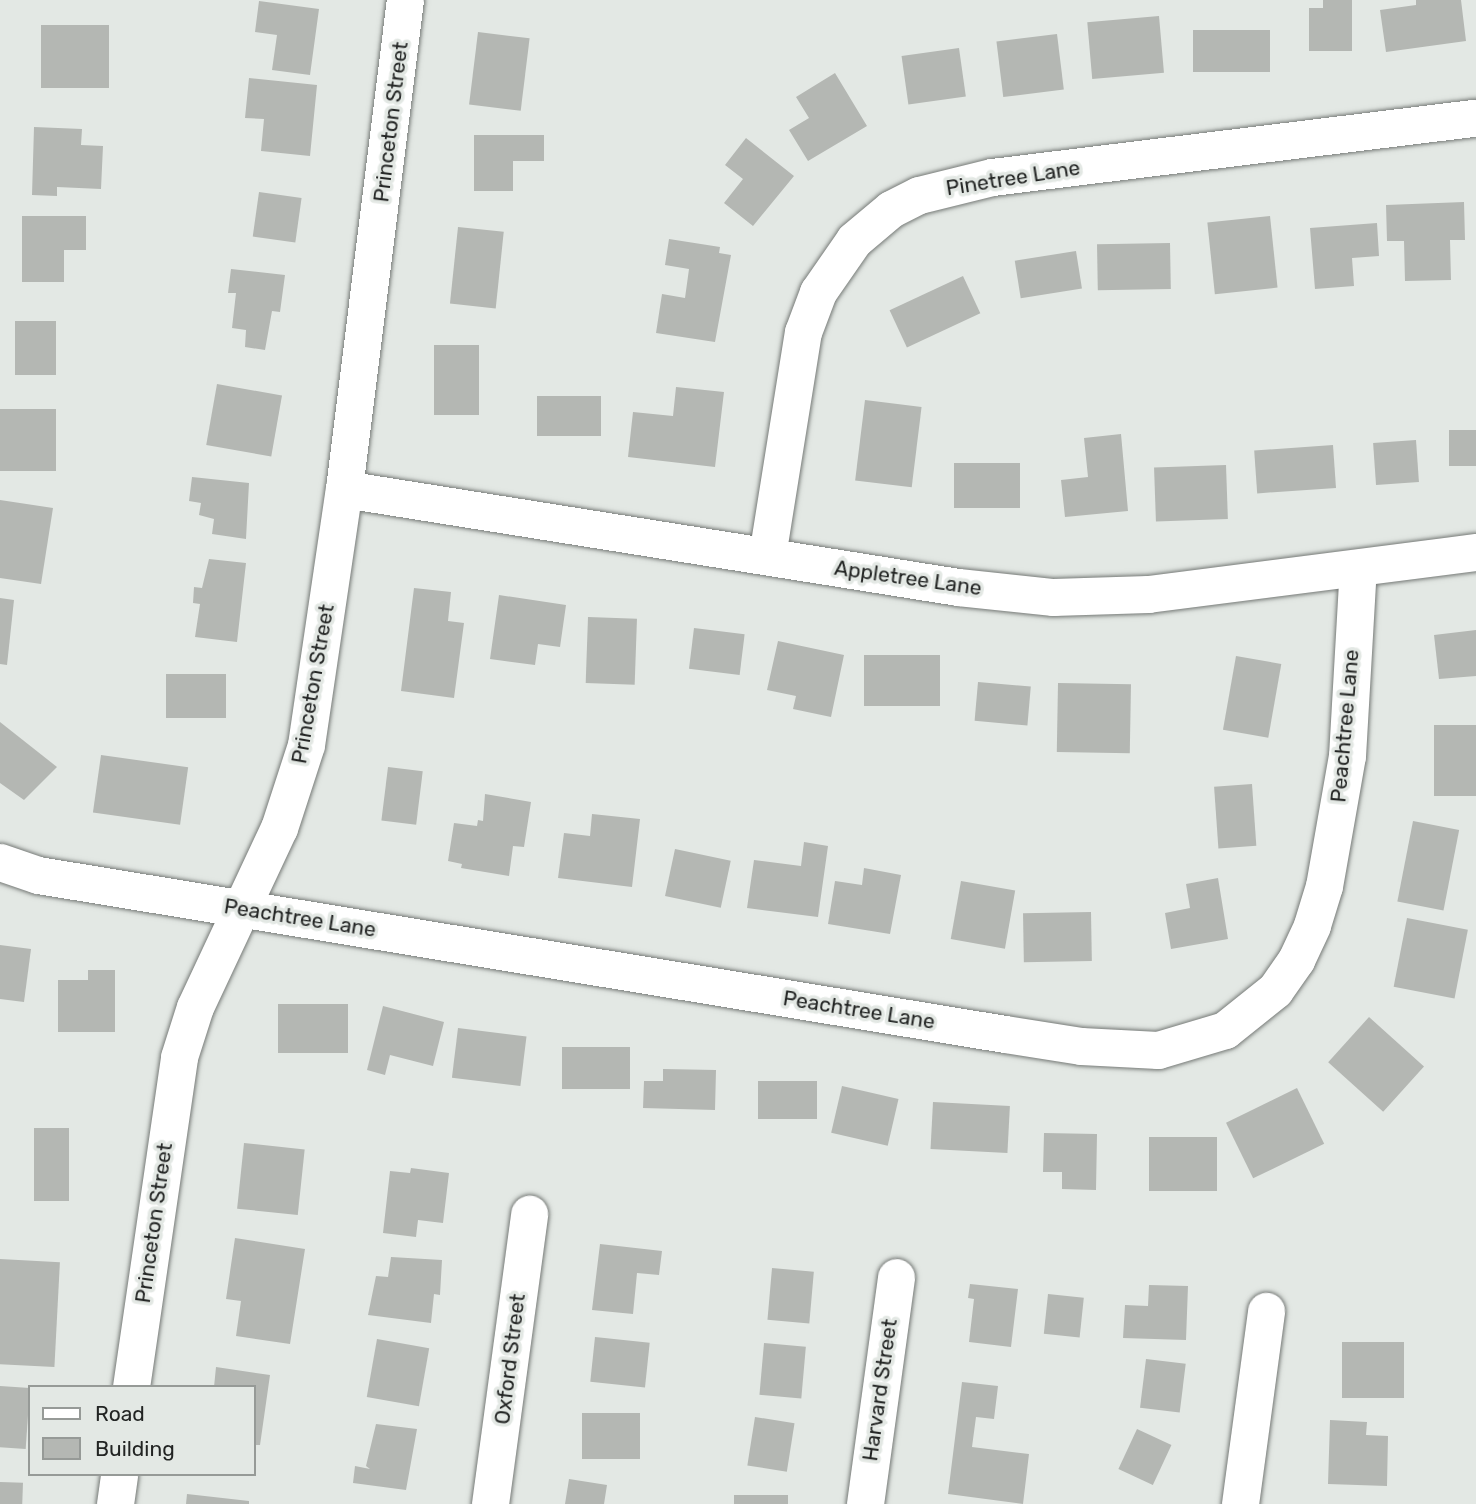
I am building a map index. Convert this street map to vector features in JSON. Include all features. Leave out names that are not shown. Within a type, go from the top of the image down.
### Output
[{"type":"street","name":"Princeton Street","points":[[131,1385],[178,1057],[195,1007],[279,828],[306,745],[344,489],[405,0]]},
{"type":"street","name":"Pinetree Lane","points":[[767,556],[803,332],[818,292],[854,240],[891,209],[919,195],[992,177],[1476,118]]},
{"type":"street","name":"Appletree Lane","points":[[344,489],[958,587],[1053,597],[1148,594],[1476,552]]},
{"type":"street","name":"Peachtree Lane","points":[[0,862],[38,875],[1081,1046],[1158,1051],[1196,1042],[1225,1030],[1275,990],[1312,925],[1324,886],[1347,756],[1357,568]]},
{"type":"street","name":"Oxford Street","points":[[491,1504],[528,1214]]},
{"type":"street","name":"Harvard Street","points":[[864,1504],[896,1277]]},
{"type":"street","points":[[1240,1504],[1266,1311]]},
{"type":"street","points":[[115,1504],[119,1476]]},
{"type":"building","points":[[1323,0],[1352,0],[1352,51],[1309,51],[1309,8],[1323,8]]},
{"type":"building","points":[[1416,0],[1461,0],[1466,41],[1386,52],[1380,10],[1416,5]]},
{"type":"building","points":[[259,1],[319,9],[310,75],[272,70],[277,35],[255,32]]},
{"type":"building","points":[[1159,16],[1164,73],[1092,79],[1087,22]]},
{"type":"building","points":[[41,25],[109,25],[109,88],[41,88]]},
{"type":"building","points":[[1193,30],[1270,30],[1270,72],[1193,72]]},
{"type":"building","points":[[478,32],[530,38],[521,111],[469,104]]},
{"type":"building","points":[[1057,34],[1064,90],[1003,97],[996,41]]},
{"type":"building","points":[[959,48],[966,97],[908,105],[902,56]]},
{"type":"building","points":[[835,73],[867,126],[808,161],[789,130],[809,118],[796,97]]},
{"type":"building","points":[[249,78],[317,85],[310,156],[261,151],[264,119],[245,118]]},
{"type":"building","points":[[34,127],[82,129],[81,145],[103,146],[101,189],[57,187],[57,196],[32,195]]},
{"type":"building","points":[[474,135],[544,135],[544,161],[513,161],[513,191],[474,191]]},
{"type":"building","points":[[746,138],[794,176],[753,226],[724,203],[743,179],[725,165]]},
{"type":"building","points":[[259,192],[302,198],[295,243],[253,237]]},
{"type":"building","points":[[1464,202],[1465,240],[1450,240],[1451,280],[1405,281],[1404,241],[1387,241],[1386,205]]},
{"type":"building","points":[[22,216],[86,216],[86,250],[64,250],[64,282],[22,282]]},
{"type":"building","points":[[1270,216],[1278,288],[1215,294],[1207,223]]},
{"type":"building","points":[[1377,223],[1379,256],[1352,258],[1354,286],[1315,289],[1310,228]]},
{"type":"building","points":[[458,227],[504,232],[496,308],[450,304]]},
{"type":"building","points":[[669,239],[720,247],[719,253],[731,255],[715,342],[656,333],[662,294],[685,298],[689,269],[665,265]]},
{"type":"building","points":[[1170,243],[1171,289],[1098,290],[1097,244]]},
{"type":"building","points":[[1076,251],[1082,289],[1021,298],[1015,261]]},
{"type":"building","points":[[231,269],[285,275],[280,312],[272,311],[265,350],[245,347],[246,330],[232,328],[236,293],[228,293]]},
{"type":"building","points":[[963,276],[980,313],[907,347],[890,310]]},
{"type":"building","points":[[15,321],[56,321],[56,375],[15,375]]},
{"type":"building","points":[[434,345],[479,345],[479,415],[434,415]]},
{"type":"building","points":[[217,384],[282,395],[271,457],[206,445]]},
{"type":"building","points":[[676,387],[724,392],[715,467],[628,457],[633,412],[673,416]]},
{"type":"building","points":[[537,396],[601,396],[601,436],[537,436]]},
{"type":"building","points":[[865,400],[922,407],[912,487],[855,480]]},
{"type":"building","points":[[0,409],[56,409],[56,471],[0,471]]},
{"type":"building","points":[[1449,430],[1476,430],[1476,466],[1449,466]]},
{"type":"building","points":[[1121,434],[1128,511],[1065,517],[1061,480],[1088,477],[1084,438]]},
{"type":"building","points":[[1416,440],[1419,482],[1376,485],[1373,443]]},
{"type":"building","points":[[1333,445],[1336,488],[1257,493],[1254,451]]},
{"type":"building","points":[[954,463],[1020,463],[1020,508],[954,508]]},
{"type":"building","points":[[1226,465],[1228,519],[1156,521],[1154,468]]},
{"type":"building","points":[[192,477],[249,483],[246,539],[212,534],[214,519],[199,515],[201,503],[189,501]]},
{"type":"building","points":[[0,500],[53,508],[41,584],[0,578]]},
{"type":"building","points":[[209,559],[246,563],[237,642],[195,637],[200,604],[193,603],[194,587],[202,588]]},
{"type":"building","points":[[414,588],[451,592],[448,621],[464,623],[454,698],[401,691]]},
{"type":"building","points":[[499,595],[566,605],[560,647],[538,644],[535,665],[490,659]]},
{"type":"building","points":[[0,598],[14,600],[7,665],[0,664]]},
{"type":"building","points":[[588,617],[637,619],[635,685],[586,683]]},
{"type":"building","points":[[694,628],[745,634],[740,675],[689,669]]},
{"type":"building","points":[[1476,630],[1476,676],[1439,679],[1434,635]]},
{"type":"building","points":[[778,641],[844,655],[831,717],[793,709],[796,696],[767,690]]},
{"type":"building","points":[[864,655],[940,655],[940,706],[864,706]]},
{"type":"building","points":[[1236,656],[1281,664],[1268,738],[1223,730]]},
{"type":"building","points":[[166,674],[226,674],[226,718],[166,718]]},
{"type":"building","points":[[978,682],[1031,687],[1027,725],[975,721]]},
{"type":"building","points":[[1058,683],[1131,684],[1130,753],[1057,752]]},
{"type":"building","points":[[0,722],[57,767],[24,800],[0,783]]},
{"type":"building","points":[[1434,725],[1476,725],[1476,796],[1434,796]]},
{"type":"building","points":[[101,755],[188,767],[180,825],[93,812]]},
{"type":"building","points":[[388,767],[423,771],[416,825],[381,821]]},
{"type":"building","points":[[1252,784],[1256,846],[1218,848],[1214,787]]},
{"type":"building","points":[[485,794],[531,802],[524,847],[513,846],[509,876],[461,868],[462,864],[448,861],[454,823],[477,826],[478,820],[483,821]]},
{"type":"building","points":[[592,814],[640,819],[632,887],[558,878],[564,833],[590,836]]},
{"type":"building","points":[[1413,821],[1459,830],[1443,910],[1397,901]]},
{"type":"building","points":[[804,842],[828,846],[818,917],[747,908],[754,860],[801,866]]},
{"type":"building","points":[[675,849],[731,861],[721,908],[665,896]]},
{"type":"building","points":[[864,868],[901,875],[890,934],[828,924],[835,881],[862,885]]},
{"type":"building","points":[[1218,878],[1228,939],[1171,949],[1165,913],[1190,908],[1186,884]]},
{"type":"building","points":[[961,881],[1015,891],[1005,949],[951,939]]},
{"type":"building","points":[[1091,912],[1092,961],[1024,962],[1023,913]]},
{"type":"building","points":[[1407,918],[1468,930],[1455,999],[1394,987]]},
{"type":"building","points":[[0,945],[31,949],[24,1002],[0,999]]},
{"type":"building","points":[[88,970],[115,970],[115,1032],[58,1032],[58,980],[88,980]]},
{"type":"building","points":[[278,1004],[348,1004],[348,1053],[278,1053]]},
{"type":"building","points":[[383,1006],[444,1022],[433,1066],[390,1055],[385,1075],[367,1070]]},
{"type":"building","points":[[1369,1017],[1424,1067],[1383,1112],[1328,1062]]},
{"type":"building","points":[[458,1028],[526,1036],[520,1086],[452,1078]]},
{"type":"building","points":[[562,1047],[630,1047],[630,1089],[562,1089]]},
{"type":"building","points":[[663,1069],[716,1070],[715,1110],[643,1108],[644,1081],[663,1081]]},
{"type":"building","points":[[758,1081],[817,1081],[817,1119],[758,1119]]},
{"type":"building","points":[[842,1086],[899,1099],[888,1146],[831,1133]]},
{"type":"building","points":[[1297,1088],[1324,1144],[1253,1178],[1226,1123]]},
{"type":"building","points":[[933,1102],[1010,1106],[1007,1153],[931,1149]]},
{"type":"building","points":[[34,1128],[69,1128],[69,1201],[34,1201]]},
{"type":"building","points":[[1044,1133],[1097,1134],[1096,1190],[1062,1189],[1062,1172],[1043,1172]]},
{"type":"building","points":[[1149,1137],[1217,1137],[1217,1191],[1149,1191]]},
{"type":"building","points":[[244,1143],[305,1149],[298,1215],[237,1209]]},
{"type":"building","points":[[411,1168],[449,1173],[443,1223],[418,1220],[416,1237],[383,1233],[390,1171],[410,1173]]},
{"type":"building","points":[[235,1238],[305,1249],[290,1344],[236,1336],[241,1301],[226,1299]]},
{"type":"building","points":[[600,1244],[662,1251],[659,1275],[637,1273],[633,1314],[592,1310]]},
{"type":"building","points":[[391,1257],[442,1260],[440,1295],[434,1294],[431,1323],[368,1315],[376,1276],[388,1277]]},
{"type":"building","points":[[0,1259],[60,1262],[54,1367],[0,1364]]},
{"type":"building","points":[[772,1268],[814,1272],[809,1323],[767,1320]]},
{"type":"building","points":[[970,1284],[1018,1289],[1011,1347],[969,1342],[974,1299],[968,1298]]},
{"type":"building","points":[[1149,1285],[1188,1286],[1186,1340],[1123,1338],[1125,1305],[1148,1306]]},
{"type":"building","points":[[1048,1294],[1084,1298],[1080,1338],[1044,1334]]},
{"type":"building","points":[[595,1337],[650,1343],[645,1388],[590,1382]]},
{"type":"building","points":[[377,1339],[429,1348],[419,1406],[367,1397]]},
{"type":"building","points":[[1342,1342],[1404,1342],[1404,1398],[1342,1398]]},
{"type":"building","points":[[764,1343],[806,1347],[801,1398],[759,1395]]},
{"type":"building","points":[[1146,1359],[1186,1364],[1180,1413],[1140,1408]]},
{"type":"building","points":[[216,1367],[270,1375],[260,1445],[256,1445],[256,1385],[214,1385]]},
{"type":"building","points":[[962,1382],[998,1386],[994,1419],[976,1417],[972,1447],[1029,1454],[1023,1504],[948,1494]]},
{"type":"building","points":[[0,1386],[28,1388],[26,1449],[0,1447]]},
{"type":"building","points":[[582,1413],[640,1413],[640,1459],[582,1459]]},
{"type":"building","points":[[755,1417],[795,1423],[787,1472],[747,1465]]},
{"type":"building","points":[[1330,1420],[1367,1422],[1366,1435],[1388,1436],[1387,1486],[1328,1484]]},
{"type":"building","points":[[376,1424],[417,1429],[406,1490],[353,1483],[355,1466],[370,1469],[366,1466]]},
{"type":"building","points":[[1137,1429],[1171,1445],[1153,1485],[1118,1469]]},
{"type":"building","points":[[569,1479],[607,1485],[604,1504],[565,1504]]},
{"type":"building","points":[[0,1482],[23,1483],[22,1504],[0,1504]]},
{"type":"building","points":[[187,1494],[249,1501],[249,1504],[186,1504]]},
{"type":"building","points":[[734,1495],[788,1495],[788,1504],[734,1504]]}]
